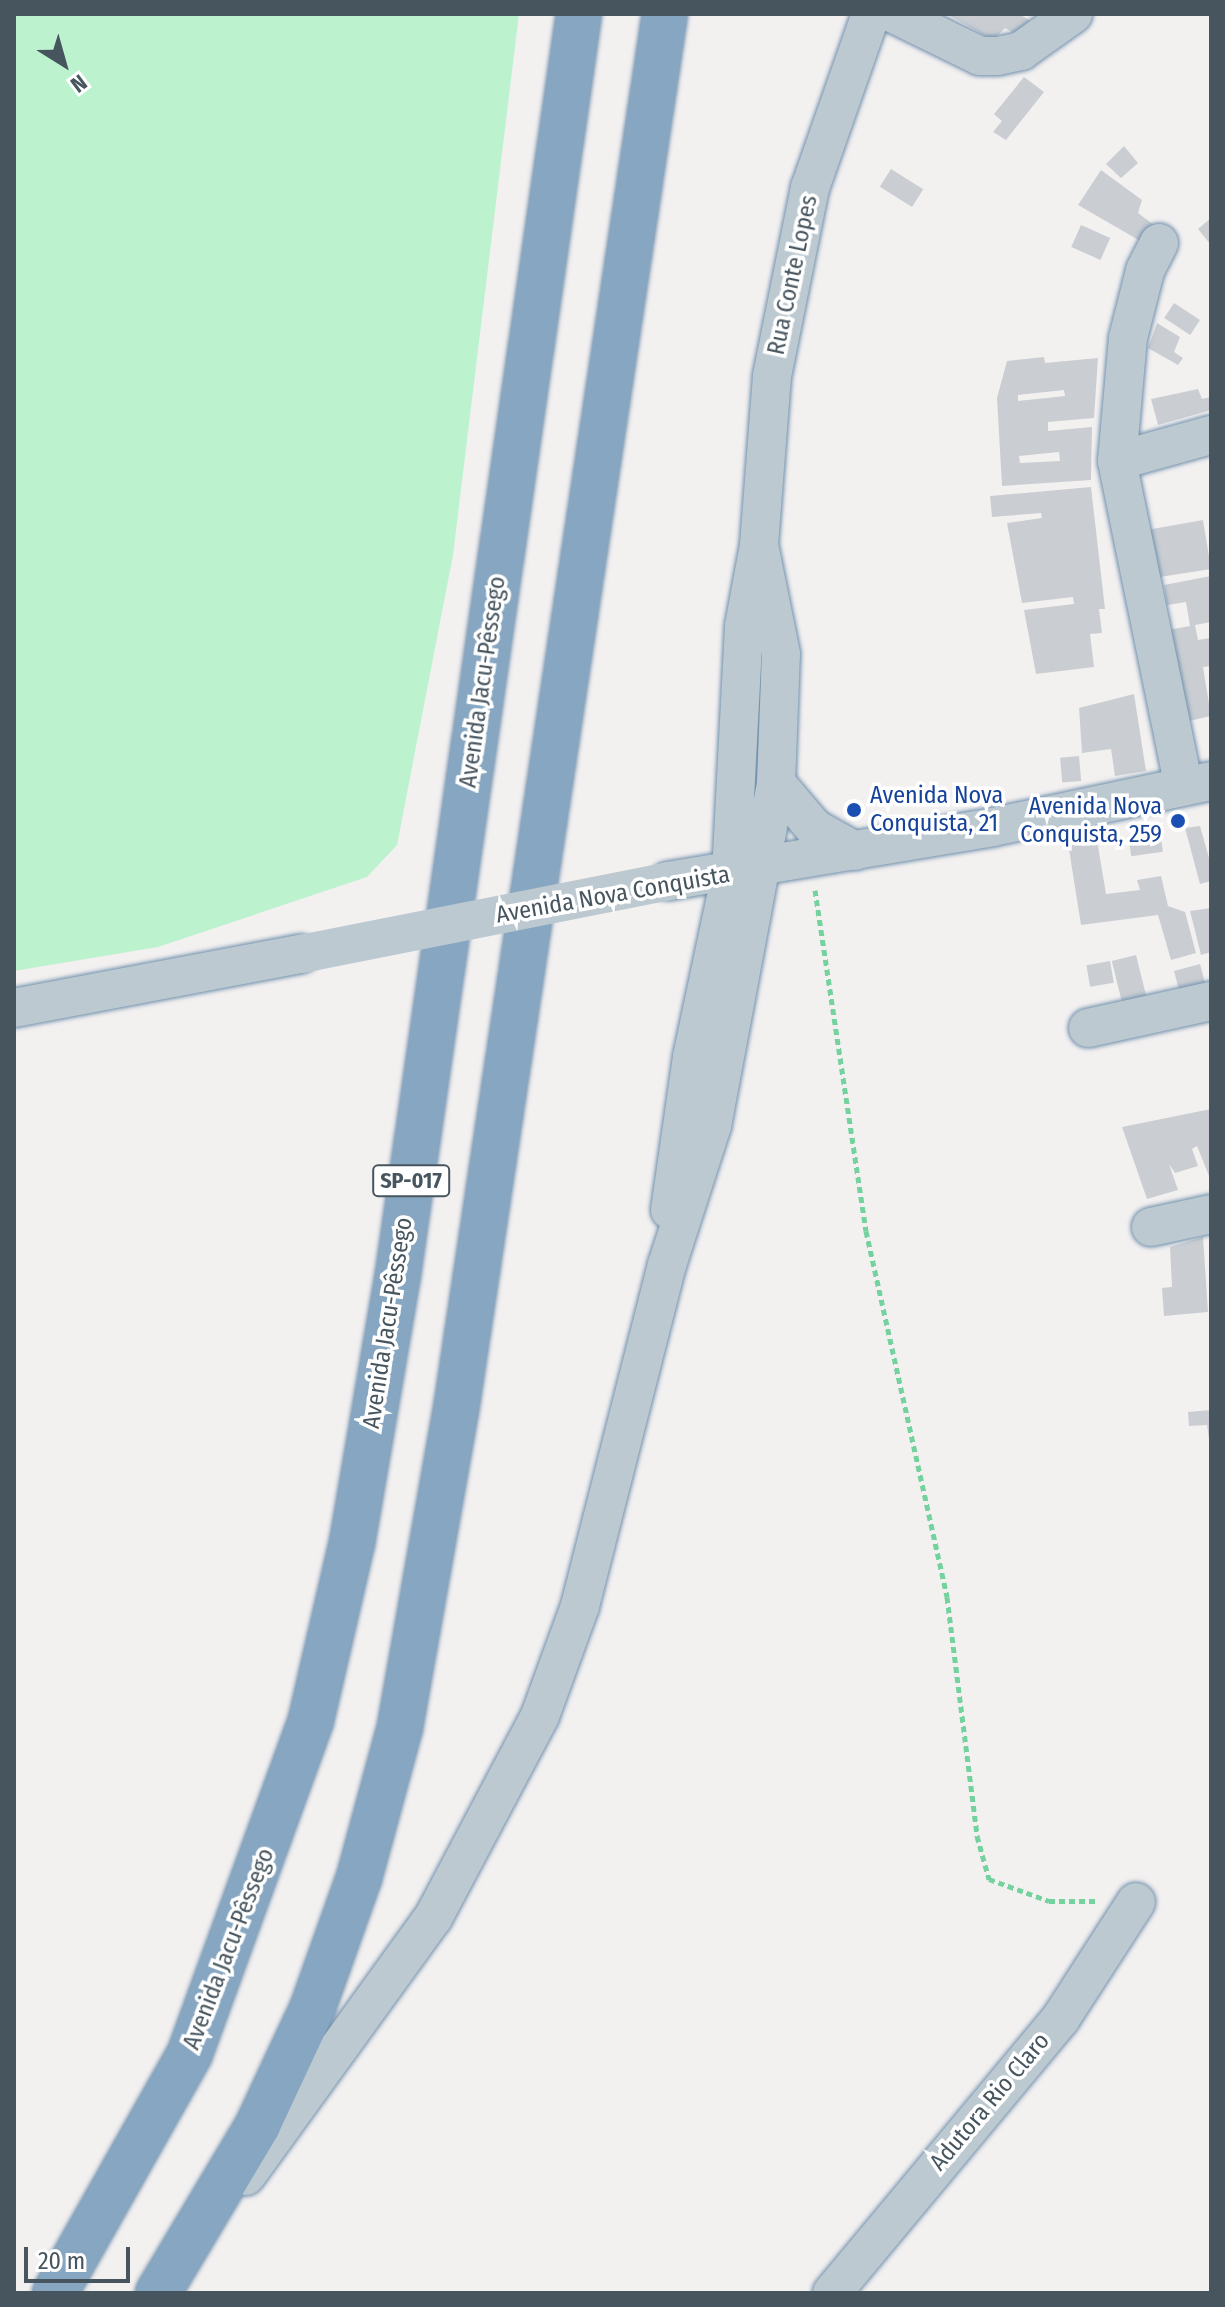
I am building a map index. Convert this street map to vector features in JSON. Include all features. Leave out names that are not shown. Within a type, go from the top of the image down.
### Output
[{"type":"highway","name":"Avenida Jacu-Pêssego","points":[[55,2293],[190,2053],[311,1720],[352,1543],[398,1274],[579,14]]},
{"type":"highway","points":[[164,2285],[258,2125],[313,2007],[359,1878],[400,1727],[456,1410],[665,14]]},
{"type":"street","name":"Rua Conte Lopes","points":[[746,871],[734,833],[744,626],[759,545],[772,376],[810,188],[871,14]]},
{"type":"street","points":[[894,14],[980,56],[998,56],[1021,51],[1073,14]]},
{"type":"street","points":[[1159,243],[1128,338],[1117,461],[1197,784]]},
{"type":"street","points":[[1117,461],[1211,435]]},
{"type":"street","name":"Rua Conte Lopes","points":[[746,871],[776,783],[781,654],[759,545]]},
{"type":"street","points":[[751,924],[837,858],[776,783]]},
{"type":"street","name":"Avenida Nova Conquista","points":[[14,1008],[671,881],[837,858],[1197,784]]},
{"type":"street","points":[[671,881],[734,833]]},
{"type":"street","points":[[164,2285],[327,2072],[433,1918],[489,1823],[540,1716],[580,1606],[667,1265],[712,1126],[751,924],[746,871]]},
{"type":"street","points":[[667,1265],[690,1072],[746,871]]},
{"type":"street","points":[[1088,1028],[1211,1001]]},
{"type":"street","points":[[1151,1227],[1211,1214]]},
{"type":"street","name":"Adutora Rio Claro","points":[[832,2293],[1061,2018],[1136,1902]]},
{"type":"path","points":[[837,858],[866,1231],[947,1597],[977,1836],[989,1879],[1049,1901]]},
{"type":"green space","points":[[14,14],[519,14],[453,555],[397,845],[367,877],[158,947],[14,971]]},
{"type":"building","points":[[947,14],[1019,14],[1029,20],[1020,36],[1005,28],[993,40]]},
{"type":"building","points":[[1024,77],[1044,92],[1006,140],[993,132],[1002,121],[994,114]]},
{"type":"building","points":[[1124,146],[1138,163],[1121,178],[1106,164]]},
{"type":"building","points":[[891,169],[923,189],[912,207],[880,187]]},
{"type":"building","points":[[1101,170],[1142,200],[1138,213],[1154,225],[1142,242],[1078,205]]},
{"type":"building","points":[[1211,218],[1211,245],[1198,229]]},
{"type":"building","points":[[1081,225],[1110,238],[1100,260],[1071,247]]},
{"type":"building","points":[[1174,303],[1200,320],[1190,335],[1164,318]]},
{"type":"building","points":[[1157,323],[1180,337],[1174,352],[1183,358],[1178,365],[1148,348]]},
{"type":"building","points":[[1044,357],[1045,363],[1098,358],[1094,418],[1048,422],[1048,431],[1092,427],[1091,480],[1002,486],[997,398],[1007,361]],"holes":[[[1064,390],[1065,396],[1018,401],[1018,395]],[[1059,452],[1060,461],[1020,463],[1019,456]]]},
{"type":"building","points":[[1198,389],[1202,399],[1211,397],[1211,410],[1158,425],[1151,399]]},
{"type":"building","points":[[1091,487],[1105,609],[1099,609],[1102,633],[1090,634],[1094,667],[1036,674],[1024,610],[1074,604],[1073,597],[1022,603],[1007,523],[1042,518],[1041,513],[992,517],[990,496]]},
{"type":"building","points":[[1203,520],[1211,569],[1160,577],[1155,550],[1143,551],[1141,531]]},
{"type":"building","points":[[1211,576],[1211,622],[1195,625],[1198,640],[1211,638],[1211,666],[1203,667],[1211,716],[1189,721],[1162,631],[1190,626],[1186,602],[1167,605],[1164,585]]},
{"type":"building","points":[[1134,694],[1146,771],[1115,776],[1111,749],[1082,753],[1079,708]]},
{"type":"building","points":[[1079,756],[1081,781],[1062,783],[1060,758]]},
{"type":"building","points":[[1200,826],[1211,865],[1211,881],[1200,884],[1185,828]]},
{"type":"building","points":[[1160,831],[1163,852],[1131,856],[1128,835]]},
{"type":"building","points":[[1097,840],[1106,894],[1140,890],[1137,880],[1161,876],[1168,906],[1185,912],[1196,953],[1171,960],[1158,915],[1081,925],[1068,843]]},
{"type":"building","points":[[1211,908],[1211,952],[1201,955],[1190,911]]},
{"type":"building","points":[[1136,955],[1147,999],[1123,1005],[1112,961]]},
{"type":"building","points":[[1110,961],[1114,983],[1090,987],[1086,965]]},
{"type":"building","points":[[1200,964],[1206,986],[1180,993],[1174,971]]},
{"type":"building","points":[[1211,1109],[1211,1181],[1197,1146],[1192,1149],[1198,1166],[1175,1173],[1169,1164],[1178,1190],[1147,1199],[1122,1127]]},
{"type":"building","points":[[1203,1237],[1208,1312],[1164,1316],[1162,1288],[1172,1287],[1170,1247]]},
{"type":"building","points":[[1211,1410],[1209,1439],[1207,1425],[1189,1426],[1188,1412]]},
{"type":"place","name":"Avenida Nova Conquista, 21","points":[[854,810]]},
{"type":"place","name":"Avenida Nova Conquista, 259","points":[[1178,821]]}]
